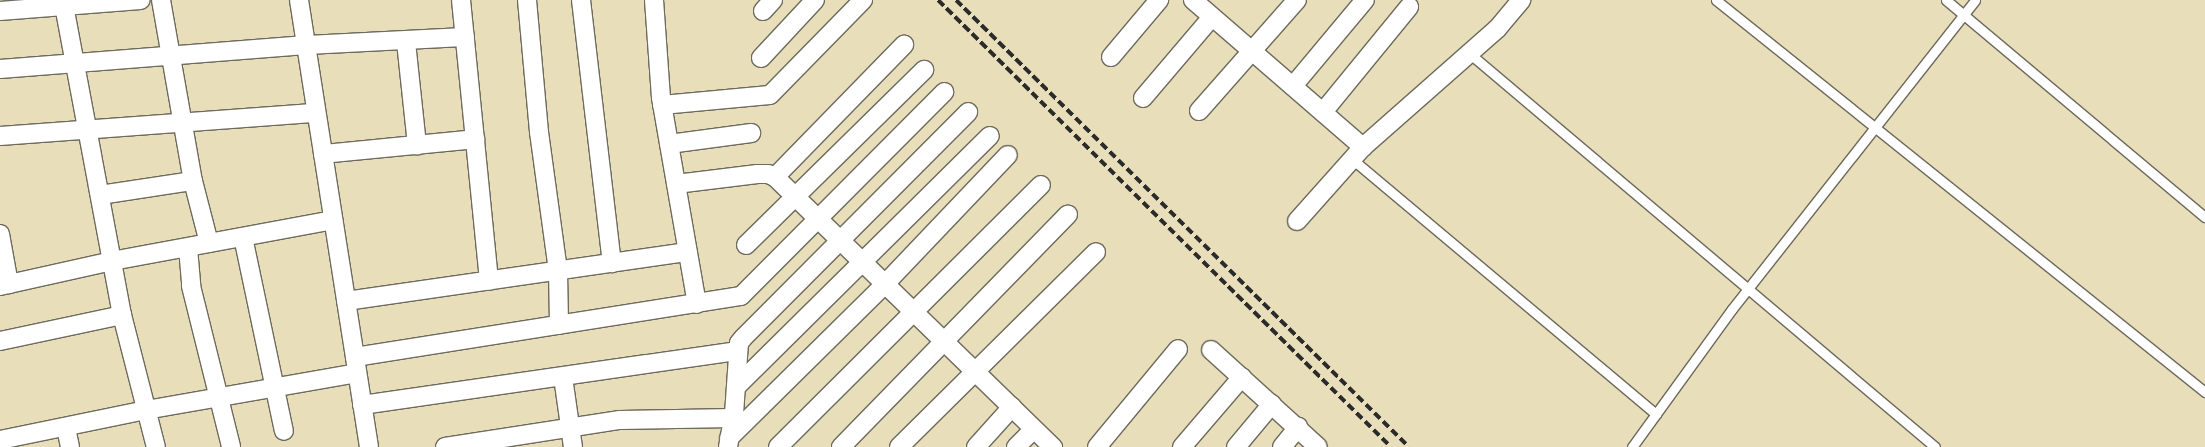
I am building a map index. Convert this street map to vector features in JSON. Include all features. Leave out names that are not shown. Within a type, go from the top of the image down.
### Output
[{"type":"street","points":[[0,11],[64,3],[141,0]]},
{"type":"street","points":[[161,0],[193,181],[209,243]]},
{"type":"street","points":[[299,0],[369,447]]},
{"type":"street","points":[[461,0],[489,280]]},
{"type":"street","points":[[528,0],[539,132],[558,270],[559,325]]},
{"type":"street","points":[[581,0],[612,263]]},
{"type":"street","points":[[654,0],[662,105],[697,304]]},
{"type":"street","points":[[761,58],[815,0]]},
{"type":"street","points":[[662,105],[770,95],[863,0]]},
{"type":"street","points":[[1111,56],[1159,0]]},
{"type":"street","points":[[1192,0],[1323,112],[1358,153]]},
{"type":"street","points":[[1199,111],[1298,0]]},
{"type":"street","points":[[1293,86],[1365,0]]},
{"type":"street","points":[[1297,221],[1358,153],[1497,29],[1521,0]]},
{"type":"street","points":[[64,3],[122,315],[156,447]]},
{"type":"street","points":[[1323,112],[1409,7]]},
{"type":"street","points":[[1143,98],[1212,17]]},
{"type":"street","points":[[0,69],[306,44],[406,42],[465,38]]},
{"type":"street","points":[[406,42],[418,145]]},
{"type":"street","points":[[775,178],[904,45]]},
{"type":"street","points":[[746,245],[924,70]]},
{"type":"street","points":[[0,440],[32,441],[66,428],[146,410],[220,399],[276,388],[356,365],[559,325],[741,296],[944,92]]},
{"type":"street","points":[[728,442],[733,418],[739,343],[745,334],[968,112]]},
{"type":"street","points":[[0,136],[316,113]]},
{"type":"street","points":[[668,144],[751,133]]},
{"type":"street","points":[[736,387],[861,261],[990,136]]},
{"type":"street","points":[[323,154],[476,139]]},
{"type":"street","points":[[728,442],[885,284],[1008,155]]},
{"type":"street","points":[[676,184],[757,174],[768,174],[775,178],[1053,447]]},
{"type":"street","points":[[100,195],[193,181]]},
{"type":"street","points":[[778,447],[1041,185]]},
{"type":"street","points":[[841,447],[1068,214]]},
{"type":"street","points":[[0,234],[5,285],[112,261],[333,220]]},
{"type":"street","points":[[243,237],[284,431]]},
{"type":"street","points":[[188,248],[191,286],[231,447]]},
{"type":"street","points":[[346,301],[687,252]]},
{"type":"street","points":[[899,447],[1096,252]]},
{"type":"street","points":[[0,341],[122,315]]},
{"type":"street","points":[[1097,447],[1178,349]]},
{"type":"street","points":[[1211,350],[1318,447]]},
{"type":"street","points":[[362,405],[738,351]]},
{"type":"street","points":[[563,377],[573,447]]},
{"type":"street","points":[[1182,447],[1242,377]]},
{"type":"street","points":[[1236,447],[1272,404]]},
{"type":"street","points":[[976,447],[1012,407]]},
{"type":"street","points":[[445,447],[620,420],[733,418]]},
{"type":"street","points":[[66,428],[70,447]]},
{"type":"street","points":[[1282,447],[1298,428]]},
{"type":"street","points":[[1016,447],[1034,429]]},
{"type":"lane","points":[[1716,0],[2205,392]]},
{"type":"lane","points":[[1946,0],[2205,217]]},
{"type":"lane","points":[[1632,447],[1748,287],[1975,0]]},
{"type":"lane","points":[[1470,53],[1935,447]]},
{"type":"lane","points":[[1358,153],[1656,414]]},
{"type":"railway","points":[[938,0],[1391,447]]},
{"type":"railway","points":[[956,0],[1409,447]]}]
